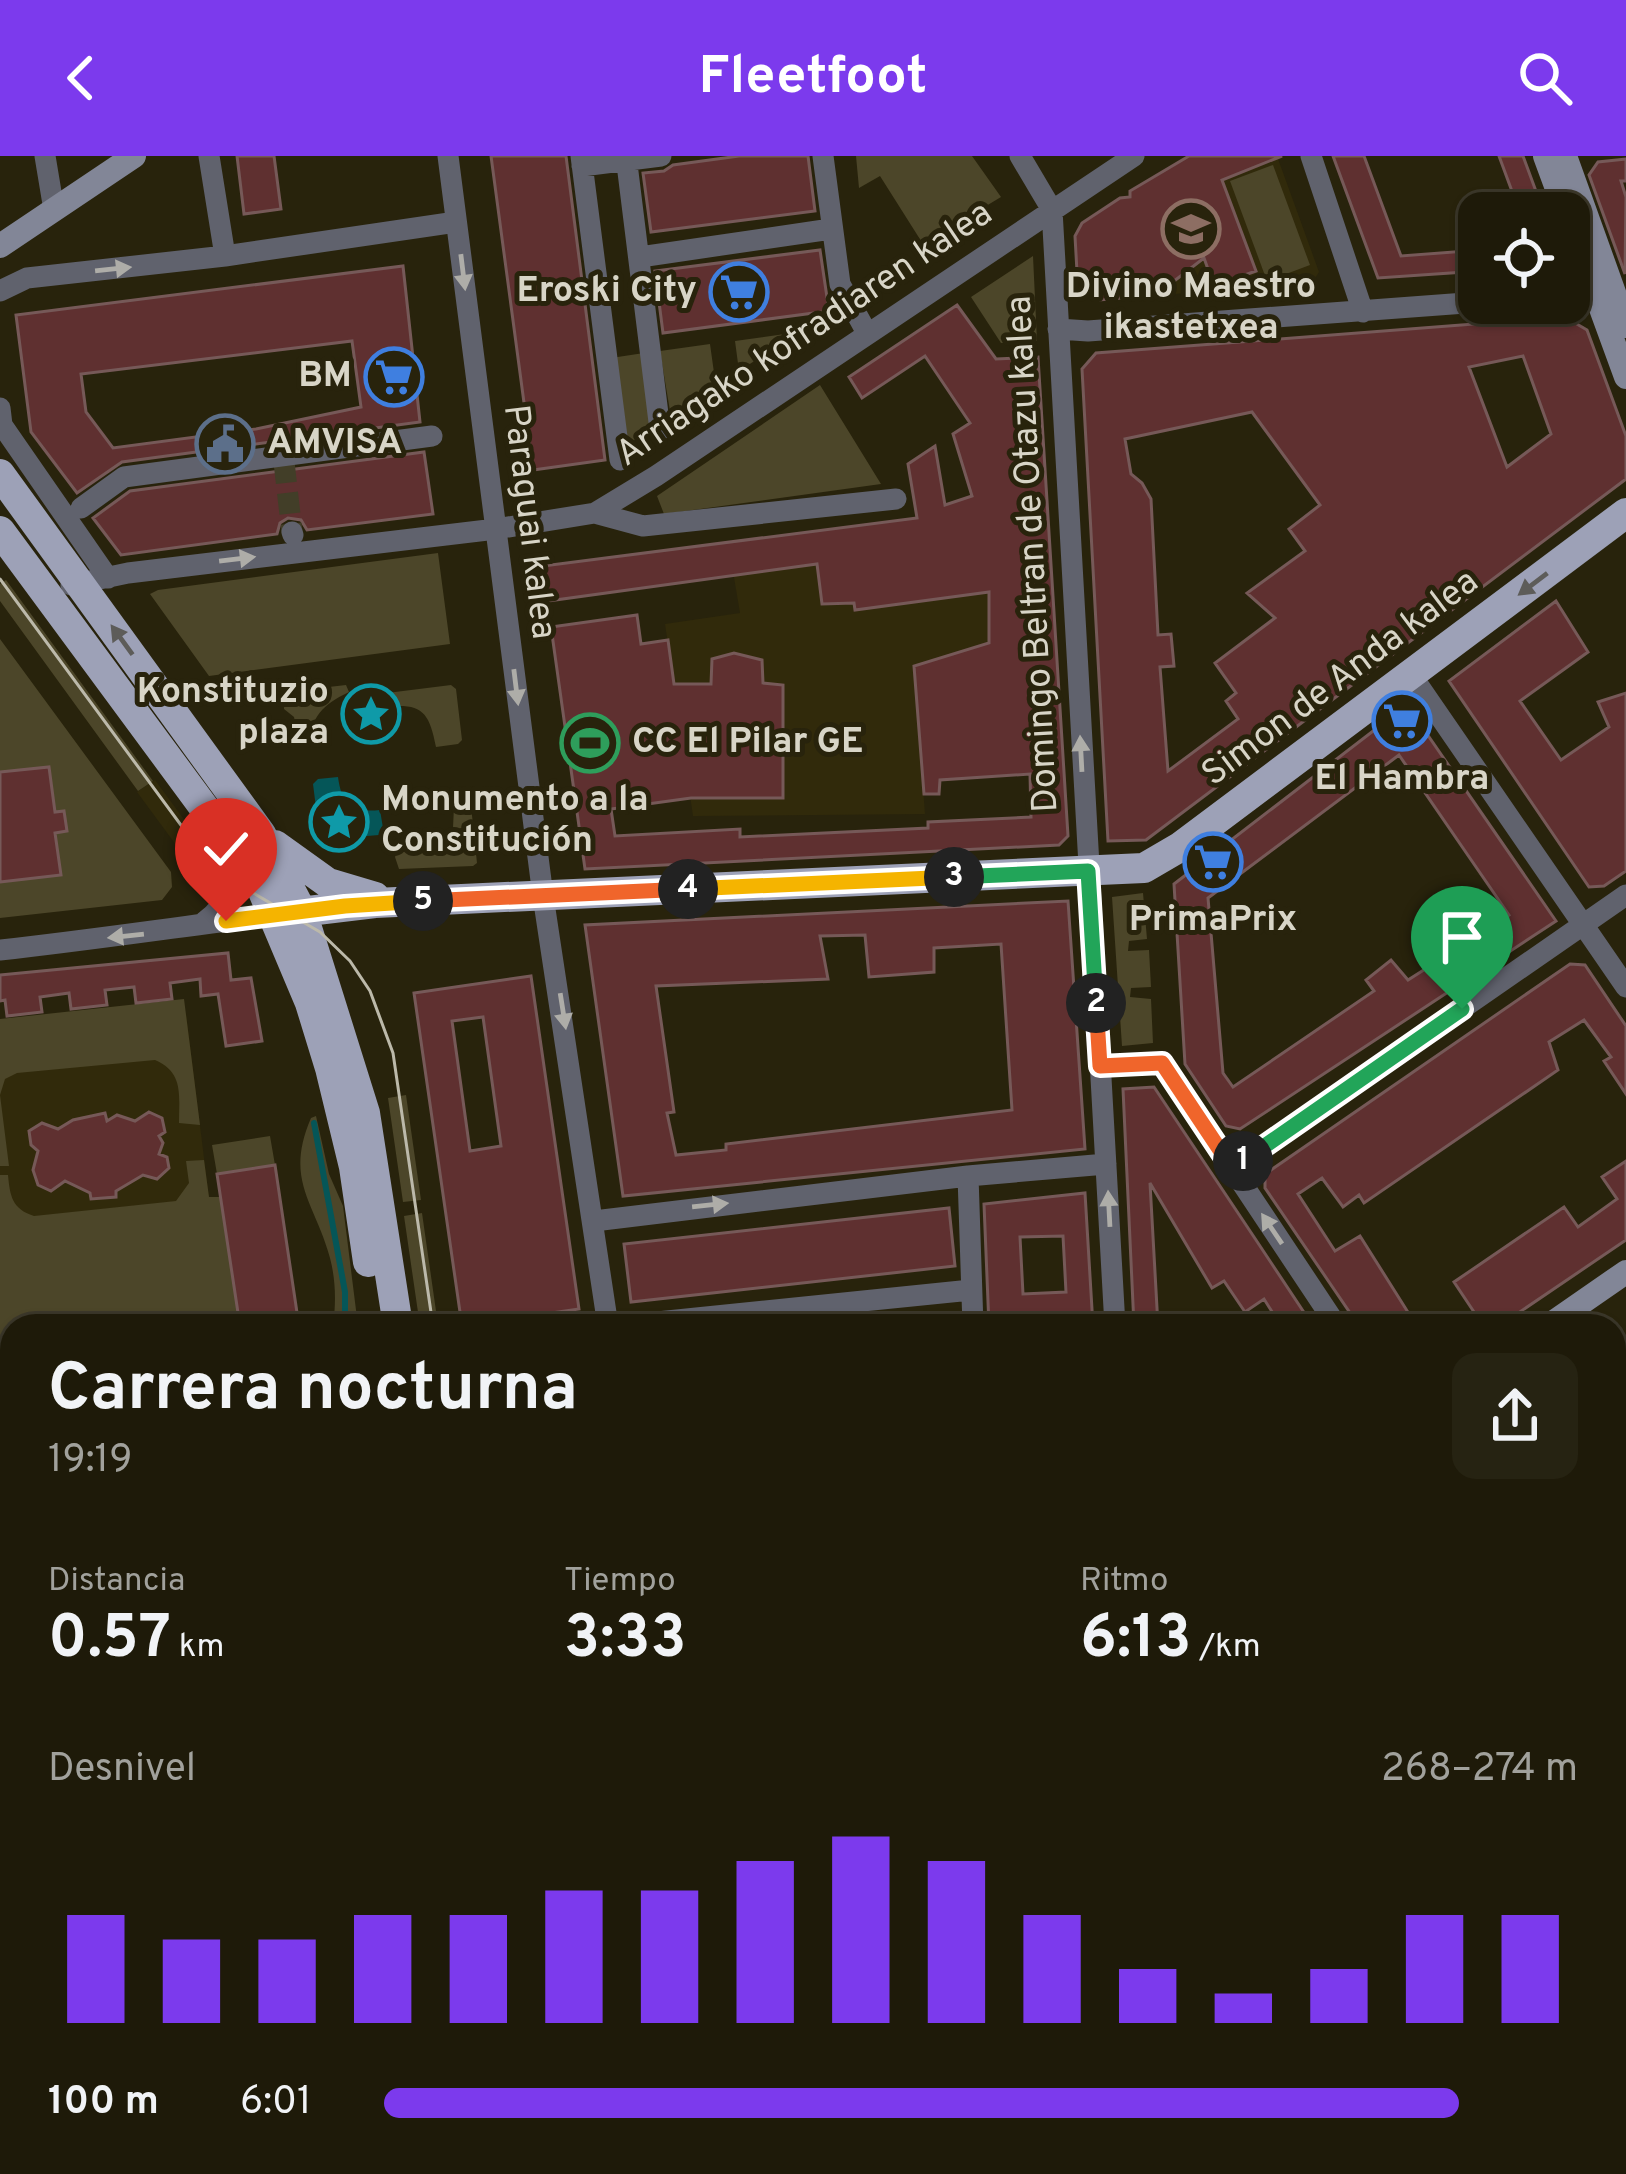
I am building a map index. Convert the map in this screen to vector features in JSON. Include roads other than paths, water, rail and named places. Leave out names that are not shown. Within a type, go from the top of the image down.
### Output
[{"type":"main road","points":[[0,246],[134,156]]},
{"type":"main road","points":[[1545,156],[1559,192]]},
{"type":"main road","points":[[1565,156],[1626,326]]},
{"type":"main road","points":[[1590,278],[1626,377]]},
{"type":"main road","points":[[0,474],[94,581],[262,834],[365,1113],[396,1314]]},
{"type":"main road","name":"Simon de Anda kalea","points":[[288,914],[398,902],[1144,868],[1412,676],[1626,513]]},
{"type":"main road","points":[[0,531],[288,914]]},
{"type":"main road","points":[[262,834],[328,883],[398,902]]},
{"type":"main road","points":[[305,960],[334,926],[365,904]]},
{"type":"main road","points":[[305,960],[354,1167],[375,1314]]},
{"type":"main road","points":[[1565,1314],[1626,1272]]},
{"type":"street","points":[[45,156],[54,210]]},
{"type":"street","points":[[209,156],[225,256]]},
{"type":"street","name":"Paraguai kalea","points":[[448,156],[543,896],[606,1314]]},
{"type":"street","points":[[620,460],[581,161],[662,156]]},
{"type":"street","points":[[823,156],[840,284],[866,333]]},
{"type":"street","points":[[1020,156],[1052,210]]},
{"type":"street","name":"Arriagako kofradiaren kalea","points":[[496,529],[595,513],[1134,156]]},
{"type":"street","points":[[1311,156],[1363,312]]},
{"type":"street","points":[[626,158],[660,430]]},
{"type":"street","name":"Domingo Beltran de Otazu kalea","points":[[1052,210],[1114,1314]]},
{"type":"street","points":[[0,291],[27,278],[225,256],[456,222]]},
{"type":"street","points":[[640,256],[831,229]]},
{"type":"street","points":[[1590,273],[1598,249]]},
{"type":"street","points":[[1590,301],[1602,311]]},
{"type":"street","points":[[1058,329],[1088,331],[1458,304]]},
{"type":"street","points":[[0,408],[2,425],[94,581]]},
{"type":"street","points":[[81,508],[124,477],[432,436]]},
{"type":"street","points":[[595,513],[643,526],[896,499]]},
{"type":"street","points":[[41,588],[274,554],[496,529]]},
{"type":"street","points":[[1412,676],[1626,987]]},
{"type":"street","points":[[203,923],[222,908],[230,888],[225,834]]},
{"type":"street","points":[[1232,1168],[1626,896]]},
{"type":"street","points":[[0,950],[288,914]]},
{"type":"street","points":[[1100,1066],[1162,1063],[1329,1314]]},
{"type":"street","points":[[594,1221],[1106,1164]]},
{"type":"street","points":[[968,1176],[972,1314]]},
{"type":"street","points":[[739,1314],[971,1291]]},
{"type":"water","points":[[338,777],[350,805],[380,810],[383,828],[379,835],[320,840],[313,784]]},
{"type":"waterway","points":[[314,1123],[345,1314]]},
{"type":"tunnel","points":[[284,462],[292,532]]},
{"type":"tram line","points":[[0,579],[200,851],[243,887],[320,932],[350,961],[370,991],[393,1053],[431,1314]]},
{"type":"place","name":"Divino Maestro ikastetxea","points":[[1191,229]]},
{"type":"place","name":"Eroski City","points":[[739,292]]},
{"type":"place","name":"BM","points":[[394,377]]},
{"type":"place","name":"AMVISA","points":[[225,444]]},
{"type":"place","name":"Konstituzio plaza","points":[[371,714]]},
{"type":"place","name":"El Hambra","points":[[1402,721]]},
{"type":"place","name":"CC El Pilar GE","points":[[590,743]]},
{"type":"place","name":"Monumento a la Constitución","points":[[339,822]]},
{"type":"place","name":"PrimaPrix","points":[[1213,862]]}]
